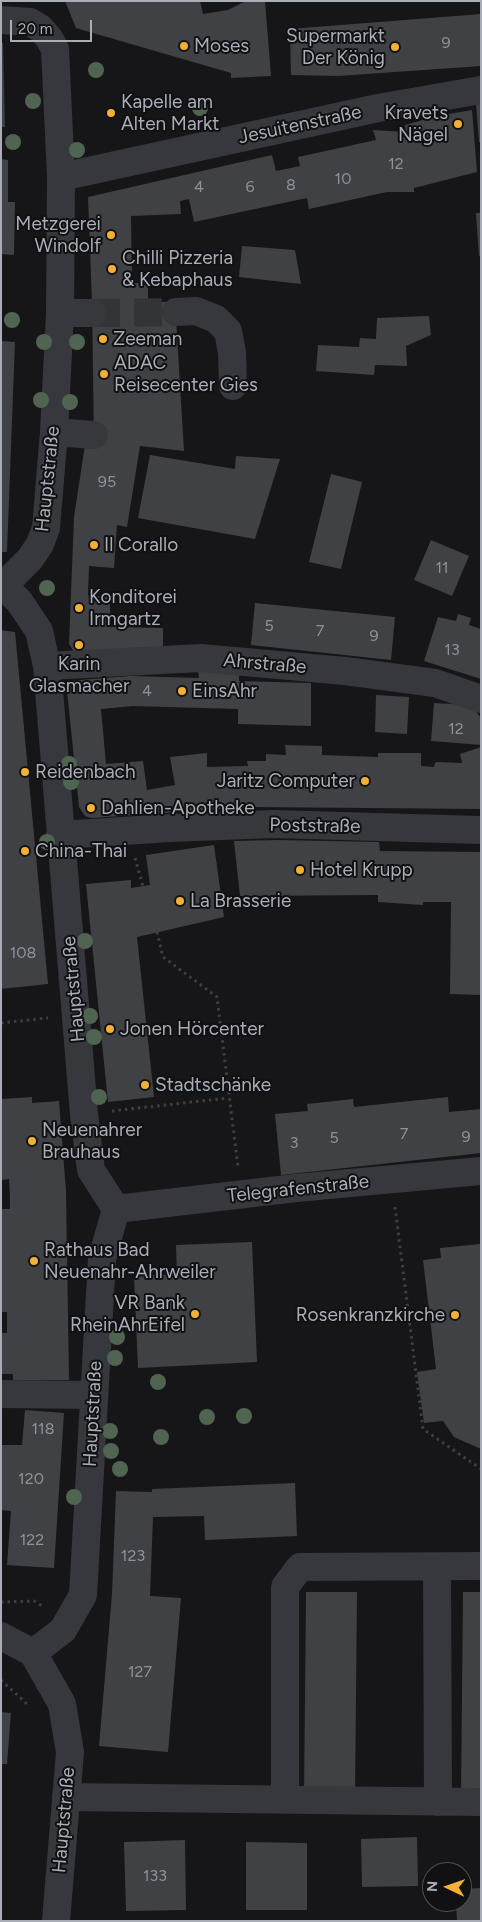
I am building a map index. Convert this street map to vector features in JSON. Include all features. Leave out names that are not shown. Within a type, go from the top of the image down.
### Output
[{"type":"street","points":[[1,20],[30,22],[44,26]]},
{"type":"street","name":"Hauptstraße","points":[[44,26],[61,177],[60,314],[54,432],[46,528],[40,544],[30,559],[2,586],[19,601],[39,631],[47,666],[84,1114],[91,1170],[116,1209],[102,1259],[83,1595],[63,1630],[33,1654],[62,1704],[70,1752],[56,1921]]},
{"type":"street","name":"Jesuitenstraße","points":[[61,177],[378,108],[481,90]]},
{"type":"street","points":[[176,312],[196,311],[216,319],[228,331],[232,353],[233,386]]},
{"type":"street","points":[[60,314],[92,313]]},
{"type":"street","points":[[54,432],[94,435]]},
{"type":"street","name":"Ahrstraße","points":[[47,666],[200,658],[345,671],[435,683],[481,700]]},
{"type":"street","name":"Poststraße","points":[[60,835],[273,824],[481,830]]},
{"type":"street","name":"Telegrafenstraße","points":[[116,1209],[242,1194],[481,1171]]},
{"type":"street","points":[[1,1394],[94,1394]]},
{"type":"street","points":[[285,1799],[285,1587],[300,1567],[481,1566]]},
{"type":"street","points":[[437,1567],[438,1802]]},
{"type":"street","points":[[1,1636],[33,1654]]},
{"type":"street","points":[[66,1797],[481,1802]]},
{"type":"path","points":[[157,932],[163,957],[217,997],[228,1098],[242,1194]]},
{"type":"path","points":[[1,1023],[77,1014]]},
{"type":"path","points":[[84,1114],[228,1098]]},
{"type":"path","points":[[392,1179],[423,1429],[481,1469]]},
{"type":"path","points":[[1,1602],[34,1601],[69,1620]]},
{"type":"building","name":"Moses","points":[[65,1],[200,1],[203,14],[228,10],[246,1],[265,1],[271,76],[231,78],[231,73],[76,28]]},
{"type":"building","points":[[481,14],[481,66],[338,76],[291,75],[290,29]]},
{"type":"building","points":[[1,43],[3,43],[5,127],[1,127]]},
{"type":"building","points":[[476,104],[481,104],[481,142],[479,142]]},
{"type":"building","points":[[472,110],[477,172],[414,188],[414,192],[387,192],[309,209],[307,198],[194,222],[189,199],[180,201],[181,214],[131,216],[132,283],[148,283],[148,302],[175,302],[184,451],[140,446],[127,527],[117,525],[114,568],[89,566],[88,595],[110,597],[110,627],[163,628],[163,653],[74,652],[69,644],[74,517],[85,445],[94,442],[88,197],[272,155],[276,171],[300,166],[298,157],[376,140],[373,130],[406,132],[405,125],[437,116]]},
{"type":"building","points":[[1,159],[8,160],[8,202],[15,202],[14,255],[1,254]]},
{"type":"building","points":[[476,213],[481,213],[481,256],[479,256]]},
{"type":"building","points":[[242,246],[295,250],[301,284],[239,277]]},
{"type":"building","points":[[429,316],[431,335],[406,346],[407,366],[375,365],[374,375],[316,371],[318,345],[359,347],[360,338],[376,339],[377,318]]},
{"type":"building","points":[[1,341],[15,342],[7,552],[1,552]]},
{"type":"building","points":[[150,455],[235,469],[236,456],[280,459],[255,539],[138,518]]},
{"type":"building","points":[[331,474],[362,482],[341,569],[309,562]]},
{"type":"building","points":[[431,540],[469,556],[452,596],[414,580]]},
{"type":"building","points":[[255,603],[395,617],[391,660],[251,645]]},
{"type":"building","points":[[458,614],[471,618],[469,625],[481,629],[481,679],[424,661],[438,617],[456,621]]},
{"type":"building","points":[[1,630],[15,632],[48,984],[1,989]]},
{"type":"building","points":[[198,671],[239,672],[239,681],[311,683],[311,726],[238,724],[238,709],[133,706],[101,709],[106,764],[143,761],[147,790],[175,785],[170,757],[207,753],[207,767],[248,766],[247,761],[266,761],[266,754],[286,755],[285,745],[322,746],[322,755],[378,757],[378,753],[421,753],[421,766],[434,767],[437,762],[462,763],[460,754],[481,747],[481,809],[252,807],[91,818],[85,816],[79,807],[66,681],[131,676],[199,678]]},
{"type":"building","points":[[376,695],[409,697],[407,734],[375,732]]},
{"type":"building","points":[[434,703],[471,705],[481,718],[481,745],[431,741]]},
{"type":"building","points":[[234,841],[379,842],[380,851],[481,852],[481,995],[450,994],[451,902],[423,902],[423,905],[378,902],[378,895],[240,896]]},
{"type":"building","points":[[214,845],[224,917],[137,937],[154,1097],[108,1102],[86,884],[131,880],[131,888],[150,885],[146,855]]},
{"type":"building","name":"Rathaus Bad Neuenahr-Ahrweiler","points":[[32,1097],[32,1103],[59,1101],[66,1191],[69,1380],[13,1380],[13,1374],[1,1374],[1,1333],[7,1333],[7,1312],[1,1312],[1,1209],[10,1209],[10,1196],[9,1179],[1,1180],[1,1099]]},
{"type":"building","points":[[448,1097],[449,1112],[481,1109],[481,1153],[281,1175],[275,1114],[308,1111],[307,1104],[353,1099],[354,1107]]},
{"type":"building","name":"VR Bank RheinAhrEifel","points":[[252,1242],[257,1362],[138,1368],[134,1276],[177,1274],[176,1245]]},
{"type":"building","name":"Rosenkranzkirche","points":[[481,1244],[481,1449],[454,1437],[443,1421],[424,1423],[417,1372],[436,1369],[423,1260],[441,1258],[440,1248]]},
{"type":"building","points":[[25,1410],[64,1413],[54,1568],[7,1565],[11,1511],[1,1510],[1,1445],[22,1445]]},
{"type":"building","points":[[295,1483],[297,1536],[205,1540],[204,1516],[153,1517],[150,1596],[181,1598],[168,1752],[99,1746],[112,1594],[116,1491],[152,1492],[152,1489]]},
{"type":"building","points":[[306,1592],[357,1592],[355,1796],[304,1796]]},
{"type":"building","points":[[463,1592],[481,1592],[481,1796],[461,1796]]},
{"type":"building","points":[[1,1712],[11,1713],[7,1764],[1,1764]]},
{"type":"building","points":[[417,1837],[418,1886],[362,1887],[361,1839]]},
{"type":"building","points":[[185,1840],[186,1910],[126,1911],[124,1842]]},
{"type":"building","points":[[246,1842],[307,1843],[307,1910],[246,1910]]},
{"type":"building","points":[[472,1888],[481,1888],[481,1921],[457,1921],[457,1912],[472,1912]]},
{"type":"tunnel","points":[[92,313],[176,312]]},
{"type":"place","name":"Moses","points":[[184,46]]},
{"type":"place","name":"Supermarkt Der König","points":[[395,47]]},
{"type":"place","name":"Kapelle am Alten Markt","points":[[111,113]]},
{"type":"place","name":"Kravets Nägel","points":[[458,124]]},
{"type":"place","name":"Metzgerei Windolf","points":[[111,235]]},
{"type":"place","name":"Chilli Pizzeria & Kebaphaus","points":[[112,269]]},
{"type":"place","name":"Zeeman","points":[[103,339]]},
{"type":"place","name":"ADAC Reisecenter Gies","points":[[104,374]]},
{"type":"place","name":"Il Corallo","points":[[94,545]]},
{"type":"place","name":"Konditorei Irmgartz","points":[[79,608]]},
{"type":"place","name":"Karin Glasmacher","points":[[79,645]]},
{"type":"place","name":"EinsAhr","points":[[182,691]]},
{"type":"place","name":"Reidenbach","points":[[25,772]]},
{"type":"place","name":"Jaritz Computer","points":[[365,781]]},
{"type":"place","name":"Dahlien-Apotheke","points":[[91,808]]},
{"type":"place","name":"China-Thai","points":[[25,851]]},
{"type":"place","name":"Hotel Krupp","points":[[300,870]]},
{"type":"place","name":"La Brasserie","points":[[180,901]]},
{"type":"place","name":"Jonen Hörcenter","points":[[110,1029]]},
{"type":"place","name":"Stadtschänke","points":[[145,1085]]},
{"type":"place","name":"Neuenahrer Brauhaus","points":[[32,1141]]},
{"type":"place","name":"Rathaus Bad Neuenahr-Ahrweiler","points":[[34,1261]]},
{"type":"place","name":"VR Bank RheinAhrEifel","points":[[195,1314]]},
{"type":"place","name":"Rosenkranzkirche","points":[[455,1315]]}]
